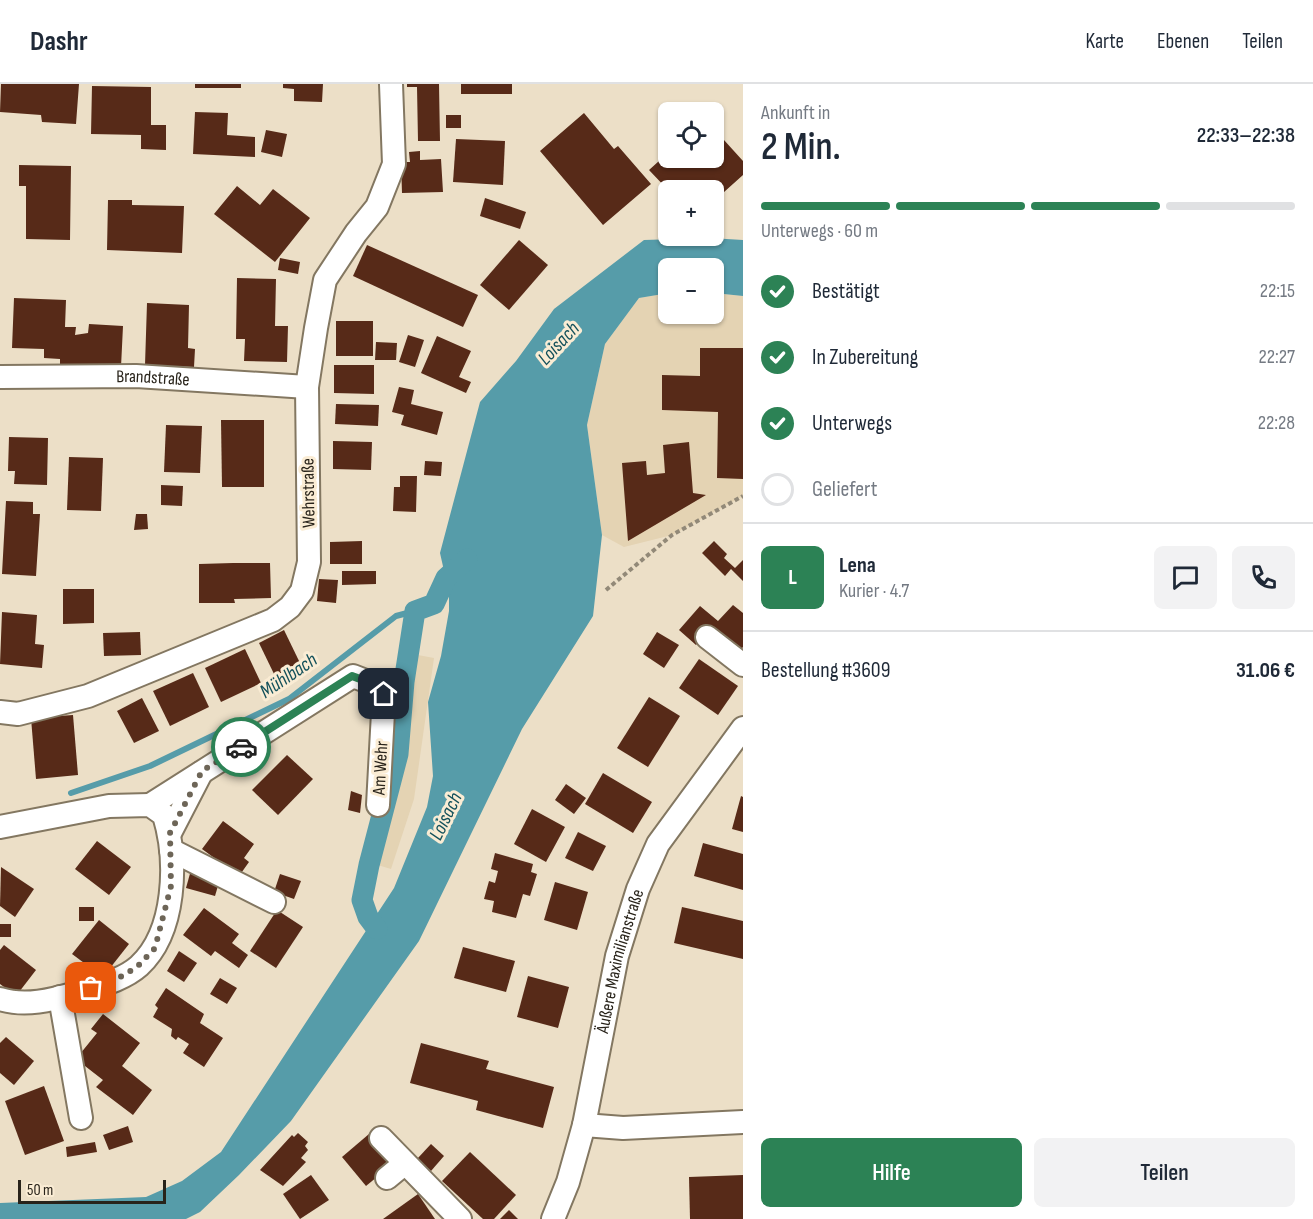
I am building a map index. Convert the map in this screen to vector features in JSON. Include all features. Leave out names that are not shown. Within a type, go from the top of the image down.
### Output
[{"type":"street","name":"Wehrstraße","points":[[0,712],[18,714],[88,696],[273,620],[290,608],[302,591],[309,562],[307,387],[325,280],[356,233],[377,207],[394,164],[391,84]]},
{"type":"street","name":"Brandstraße","points":[[0,377],[136,376],[307,387]]},
{"type":"street","points":[[708,637],[743,665]]},
{"type":"street","name":"Am Wehr","points":[[150,805],[352,676],[371,683],[384,694],[378,805]]},
{"type":"street","name":"Äußere Maximilianstraße","points":[[553,1219],[568,1182],[584,1125],[617,956],[638,889],[658,844],[743,728]]},
{"type":"street","points":[[170,841],[202,771]]},
{"type":"street","points":[[0,827],[109,806],[150,805],[164,815],[170,841],[171,886],[155,948],[137,967],[112,982],[60,997],[32,1003],[0,999]]},
{"type":"street","points":[[170,841],[274,902]]},
{"type":"street","points":[[60,997],[81,1118]]},
{"type":"street","points":[[584,1125],[624,1128],[743,1122]]},
{"type":"street","points":[[381,1138],[460,1219]]},
{"type":"street","points":[[387,1178],[404,1164]]},
{"type":"path","points":[[606,591],[672,535],[743,496]]},
{"type":"shaded area","points":[[724,294],[743,296],[743,496],[672,535],[624,547],[602,535],[587,425],[605,344],[639,298],[658,295],[658,324],[724,324]]},
{"type":"shaded area","points":[[402,652],[434,658],[414,799],[391,869],[361,860],[387,799]]},
{"type":"water","name":"Loisach","points":[[724,239],[743,240],[743,296],[724,294],[724,258],[658,258],[658,295],[639,298],[605,344],[587,425],[602,535],[593,616],[522,729],[419,941],[291,1121],[200,1212],[186,1219],[0,1219],[0,1203],[146,1197],[182,1181],[221,1152],[394,888],[427,807],[433,776],[428,702],[441,656],[449,611],[449,593],[440,553],[480,402],[516,361],[554,309],[644,240],[658,240],[658,246],[724,246]]},
{"type":"building","points":[[1,84],[79,84],[76,124],[42,122],[41,115],[0,112]]},
{"type":"building","points":[[195,84],[241,84],[241,88],[195,88]]},
{"type":"building","points":[[283,84],[323,84],[322,102],[294,101],[294,89],[283,88]]},
{"type":"building","points":[[407,84],[439,84],[440,141],[418,141],[417,87],[407,87]]},
{"type":"building","points":[[461,84],[512,84],[512,94],[461,94]]},
{"type":"building","points":[[92,86],[151,87],[151,125],[166,125],[166,150],[141,149],[141,135],[91,134]]},
{"type":"building","points":[[195,112],[228,113],[227,135],[255,137],[255,157],[193,154]]},
{"type":"building","points":[[584,113],[614,149],[618,146],[651,184],[603,225],[540,151]]},
{"type":"building","points":[[446,115],[461,115],[461,128],[446,128]]},
{"type":"building","points":[[266,130],[287,134],[282,157],[261,152]]},
{"type":"building","points":[[456,139],[505,141],[503,185],[453,182]]},
{"type":"building","points":[[724,140],[743,161],[743,175],[724,192],[724,180],[658,180],[649,170],[658,162],[658,168],[724,168]]},
{"type":"building","points":[[420,151],[420,160],[441,159],[443,192],[402,193],[401,162],[410,162],[409,152]]},
{"type":"building","points":[[19,165],[71,166],[70,240],[26,239],[26,186],[19,186]]},
{"type":"building","points":[[237,186],[260,205],[273,189],[310,218],[275,262],[214,214]]},
{"type":"building","points":[[485,198],[526,212],[520,229],[480,216]]},
{"type":"building","points":[[108,200],[132,200],[132,205],[184,206],[182,253],[107,250]]},
{"type":"building","points":[[519,240],[548,265],[509,310],[480,285]]},
{"type":"building","points":[[367,245],[478,295],[463,327],[353,276]]},
{"type":"building","points":[[280,258],[300,262],[298,274],[278,270]]},
{"type":"building","points":[[237,278],[276,279],[275,326],[288,326],[287,362],[244,361],[245,339],[236,339]]},
{"type":"building","points":[[14,298],[66,300],[65,327],[76,327],[75,335],[88,333],[89,324],[123,326],[121,367],[60,372],[60,359],[44,358],[44,349],[12,348]]},
{"type":"building","points":[[147,303],[189,305],[188,348],[195,349],[194,367],[145,365]]},
{"type":"building","points":[[336,321],[373,321],[373,356],[336,356]]},
{"type":"building","points":[[408,335],[424,340],[415,367],[399,362]]},
{"type":"building","points":[[437,336],[471,351],[459,377],[471,382],[466,393],[421,373]]},
{"type":"building","points":[[376,342],[397,343],[396,360],[375,360]]},
{"type":"building","points":[[700,348],[743,348],[743,479],[717,478],[718,412],[662,410],[662,375],[700,376]]},
{"type":"building","points":[[334,365],[374,365],[374,394],[334,393]]},
{"type":"building","points":[[399,387],[414,390],[411,404],[443,412],[437,435],[401,425],[404,415],[392,412]]},
{"type":"building","points":[[336,404],[379,405],[378,426],[335,424]]},
{"type":"building","points":[[221,420],[264,420],[264,487],[222,487]]},
{"type":"building","points":[[166,425],[202,426],[200,473],[164,472]]},
{"type":"building","points":[[9,437],[48,438],[47,485],[14,484],[15,471],[8,471]]},
{"type":"building","points":[[333,441],[372,442],[371,470],[333,469]]},
{"type":"building","points":[[689,442],[693,493],[706,495],[628,541],[622,463],[646,461],[647,475],[665,473],[663,445]]},
{"type":"building","points":[[69,457],[103,458],[101,511],[67,510]]},
{"type":"building","points":[[425,461],[442,462],[441,476],[424,475]]},
{"type":"building","points":[[400,476],[417,476],[416,512],[393,511],[394,487],[400,487]]},
{"type":"building","points":[[161,485],[183,486],[182,506],[161,505]]},
{"type":"building","points":[[6,501],[33,502],[33,514],[40,514],[36,576],[2,574]]},
{"type":"building","points":[[136,514],[147,514],[148,529],[134,530]]},
{"type":"building","points":[[362,541],[362,564],[330,564],[330,542]]},
{"type":"building","points":[[714,541],[727,554],[724,558],[735,568],[743,560],[743,581],[731,569],[725,576],[702,553]]},
{"type":"building","points":[[270,563],[271,598],[234,599],[235,603],[199,603],[199,564]]},
{"type":"building","points":[[342,571],[376,571],[376,584],[342,585]]},
{"type":"building","points":[[319,579],[338,580],[336,603],[317,601]]},
{"type":"building","points":[[63,589],[94,589],[94,623],[63,624]]},
{"type":"building","points":[[733,605],[743,613],[743,647],[739,652],[711,628],[696,645],[679,630],[700,606],[718,621]]},
{"type":"building","points":[[2,612],[37,615],[35,644],[44,645],[42,668],[0,664]]},
{"type":"building","points":[[284,630],[300,663],[275,676],[259,643]]},
{"type":"building","points":[[140,632],[141,655],[104,656],[103,633]]},
{"type":"building","points":[[657,632],[679,645],[664,668],[643,654]]},
{"type":"building","points":[[245,649],[261,683],[221,702],[205,668]]},
{"type":"building","points":[[699,659],[738,686],[718,715],[679,688]]},
{"type":"building","points":[[193,673],[209,707],[170,726],[153,691]]},
{"type":"building","points":[[649,697],[680,716],[648,767],[617,748]]},
{"type":"building","points":[[142,698],[159,731],[134,743],[117,711]]},
{"type":"building","points":[[73,715],[78,775],[36,779],[31,718]]},
{"type":"building","points":[[287,755],[313,779],[278,815],[252,790]]},
{"type":"building","points":[[603,773],[652,802],[633,833],[585,804]]},
{"type":"building","points":[[566,784],[586,798],[574,814],[555,800]]},
{"type":"building","points":[[351,791],[362,795],[360,813],[348,810]]},
{"type":"building","points":[[741,796],[743,797],[743,832],[732,829]]},
{"type":"building","points":[[532,809],[565,827],[546,862],[514,844]]},
{"type":"building","points":[[223,821],[254,844],[244,858],[249,862],[239,876],[202,849]]},
{"type":"building","points":[[578,832],[606,846],[593,871],[565,858]]},
{"type":"building","points":[[97,841],[131,867],[109,895],[75,869]]},
{"type":"building","points":[[703,843],[743,854],[743,890],[694,876]]},
{"type":"building","points":[[495,853],[533,864],[531,872],[537,874],[530,896],[523,894],[516,918],[492,912],[494,901],[484,899],[489,881],[495,883],[498,871],[491,869]]},
{"type":"building","points":[[1,867],[34,889],[15,917],[0,906]]},
{"type":"building","points":[[191,870],[220,879],[215,896],[186,888]]},
{"type":"building","points":[[280,874],[301,881],[294,899],[274,892]]},
{"type":"building","points":[[555,882],[588,892],[577,930],[544,920]]},
{"type":"building","points":[[79,907],[94,907],[94,921],[79,921]]},
{"type":"building","points":[[682,907],[743,921],[743,959],[674,943]]},
{"type":"building","points":[[204,908],[239,934],[232,943],[248,955],[239,968],[215,951],[211,956],[183,935]]},
{"type":"building","points":[[277,910],[303,927],[276,968],[250,951]]},
{"type":"building","points":[[99,920],[129,944],[103,977],[72,954]]},
{"type":"building","points":[[0,924],[11,924],[11,937],[0,937]]},
{"type":"building","points":[[4,945],[36,970],[16,996],[0,984],[0,950]]},
{"type":"building","points":[[463,947],[515,961],[506,992],[454,978]]},
{"type":"building","points":[[179,951],[197,963],[184,982],[167,971]]},
{"type":"building","points":[[528,976],[569,987],[558,1028],[517,1017]]},
{"type":"building","points":[[220,978],[237,988],[227,1004],[210,994]]},
{"type":"building","points":[[166,988],[204,1014],[200,1023],[223,1038],[204,1067],[183,1053],[189,1044],[178,1037],[176,1040],[171,1036],[172,1029],[153,1017],[158,1008],[155,1005]]},
{"type":"building","points":[[103,1014],[140,1043],[122,1066],[152,1090],[133,1115],[96,1087],[103,1080],[85,1066],[80,1054],[97,1033],[91,1029]]},
{"type":"building","points":[[6,1037],[34,1061],[14,1085],[0,1073],[0,1043]]},
{"type":"building","points":[[421,1043],[489,1061],[486,1069],[554,1087],[543,1128],[476,1110],[478,1101],[410,1083]]},
{"type":"building","points":[[44,1086],[64,1141],[25,1155],[5,1101]]},
{"type":"building","points":[[128,1126],[133,1142],[109,1150],[103,1135]]},
{"type":"building","points":[[298,1133],[308,1142],[305,1146],[308,1150],[301,1158],[306,1162],[283,1186],[260,1170],[292,1135],[294,1137]]},
{"type":"building","points":[[369,1134],[394,1163],[366,1186],[342,1157]]},
{"type":"building","points":[[95,1142],[97,1152],[67,1157],[66,1147]]},
{"type":"building","points":[[431,1144],[444,1156],[431,1171],[417,1159]]},
{"type":"building","points":[[470,1152],[516,1195],[494,1219],[483,1219],[442,1181]]},
{"type":"building","points":[[311,1175],[329,1200],[300,1219],[283,1194]]},
{"type":"building","points":[[743,1175],[743,1219],[690,1219],[689,1177]]},
{"type":"building","points":[[418,1194],[435,1219],[383,1219]]},
{"type":"building","points":[[509,1210],[518,1219],[500,1219]]},
{"type":"waterway","points":[[377,929],[368,917],[362,900],[398,754],[404,682],[415,611],[434,604],[446,578],[467,559]]},
{"type":"waterway","name":"Mühlbach","points":[[71,793],[150,766],[289,699],[396,616],[415,611]]},
{"type":"way so far","points":[[91,988],[112,982],[137,967],[155,948],[166,914],[171,886],[170,833],[202,771],[241,747]]},
{"type":"route","points":[[241,747],[352,676],[371,683],[384,694]]}]
